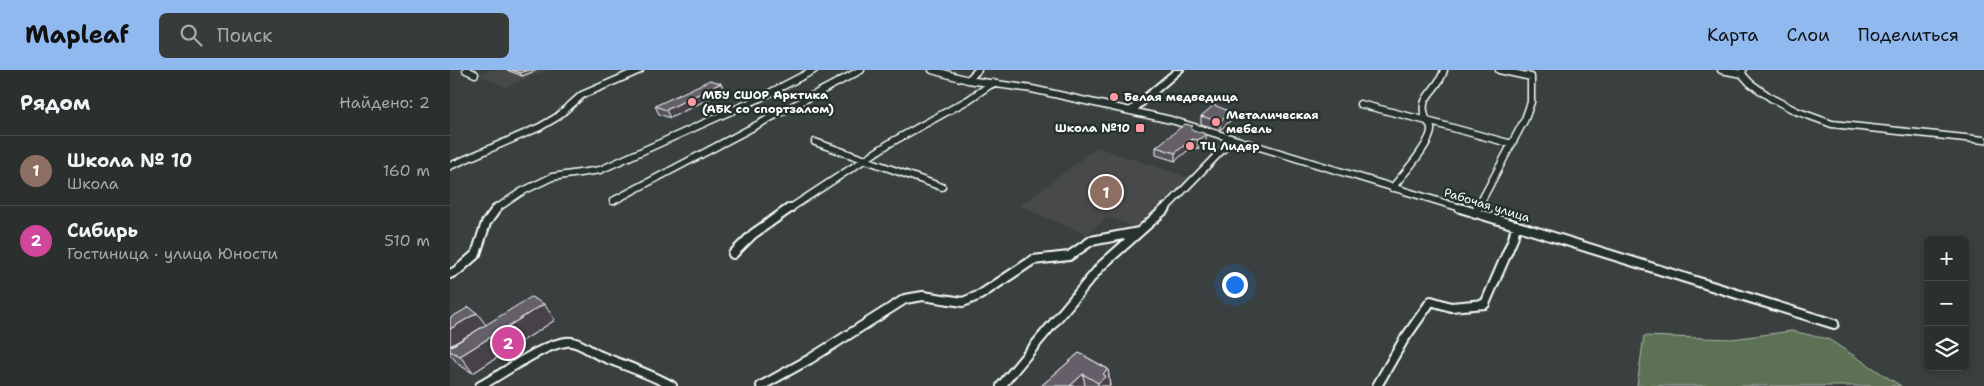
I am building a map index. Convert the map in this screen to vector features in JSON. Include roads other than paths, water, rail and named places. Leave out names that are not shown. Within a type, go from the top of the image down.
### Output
[{"type":"street","points":[[466,70],[475,74]]},
{"type":"street","points":[[450,166],[540,127],[557,117],[582,95],[640,70]]},
{"type":"street","points":[[450,274],[458,270],[476,254],[486,224],[498,207],[521,192],[552,177],[600,170],[758,99],[814,70]]},
{"type":"street","points":[[613,201],[861,70]]},
{"type":"street","name":"Рабочая улица","points":[[932,70],[968,80],[1032,89],[1132,110],[1516,225],[1834,324]]},
{"type":"street","points":[[968,80],[978,70]]},
{"type":"street","points":[[1132,110],[1179,70]]},
{"type":"street","points":[[1392,188],[1429,136],[1431,129],[1422,111],[1422,105],[1442,78],[1444,70]]},
{"type":"street","points":[[1475,214],[1512,144],[1531,102],[1531,77],[1499,70]]},
{"type":"street","points":[[1721,70],[1742,72],[1752,85],[1766,95],[1810,116],[1832,124],[1984,140]]},
{"type":"street","points":[[733,254],[739,246],[760,229],[863,159],[980,93],[992,84]]},
{"type":"street","points":[[1360,104],[1512,144]]},
{"type":"street","points":[[1001,386],[1094,274],[1162,212],[1225,148],[1229,138]]},
{"type":"street","points":[[815,142],[942,187]]},
{"type":"street","points":[[1376,386],[1403,341],[1431,301],[1451,307],[1485,304],[1513,239],[1516,225]]},
{"type":"street","points":[[761,386],[810,359],[906,299],[923,296],[963,302],[980,295],[1033,260],[1069,256],[1091,241],[1139,232]]},
{"type":"street","points":[[480,386],[547,349],[564,342],[572,342],[601,356],[640,368],[672,386]]},
{"type":"place","name":"Белая медведица","points":[[1114,97]]},
{"type":"place","name":"МБУ СШОР Арктика (АБК со спортзалом)","points":[[692,102]]},
{"type":"place","name":"Металическая мебель","points":[[1216,122]]},
{"type":"place","name":"Школа №10","points":[[1140,128]]},
{"type":"place","name":"ТЦ Лидер","points":[[1190,146]]},
{"type":"place","name":"Школа № 10","points":[[1106,192]]},
{"type":"place","name":"Сибирь","points":[[508,343]]}]
